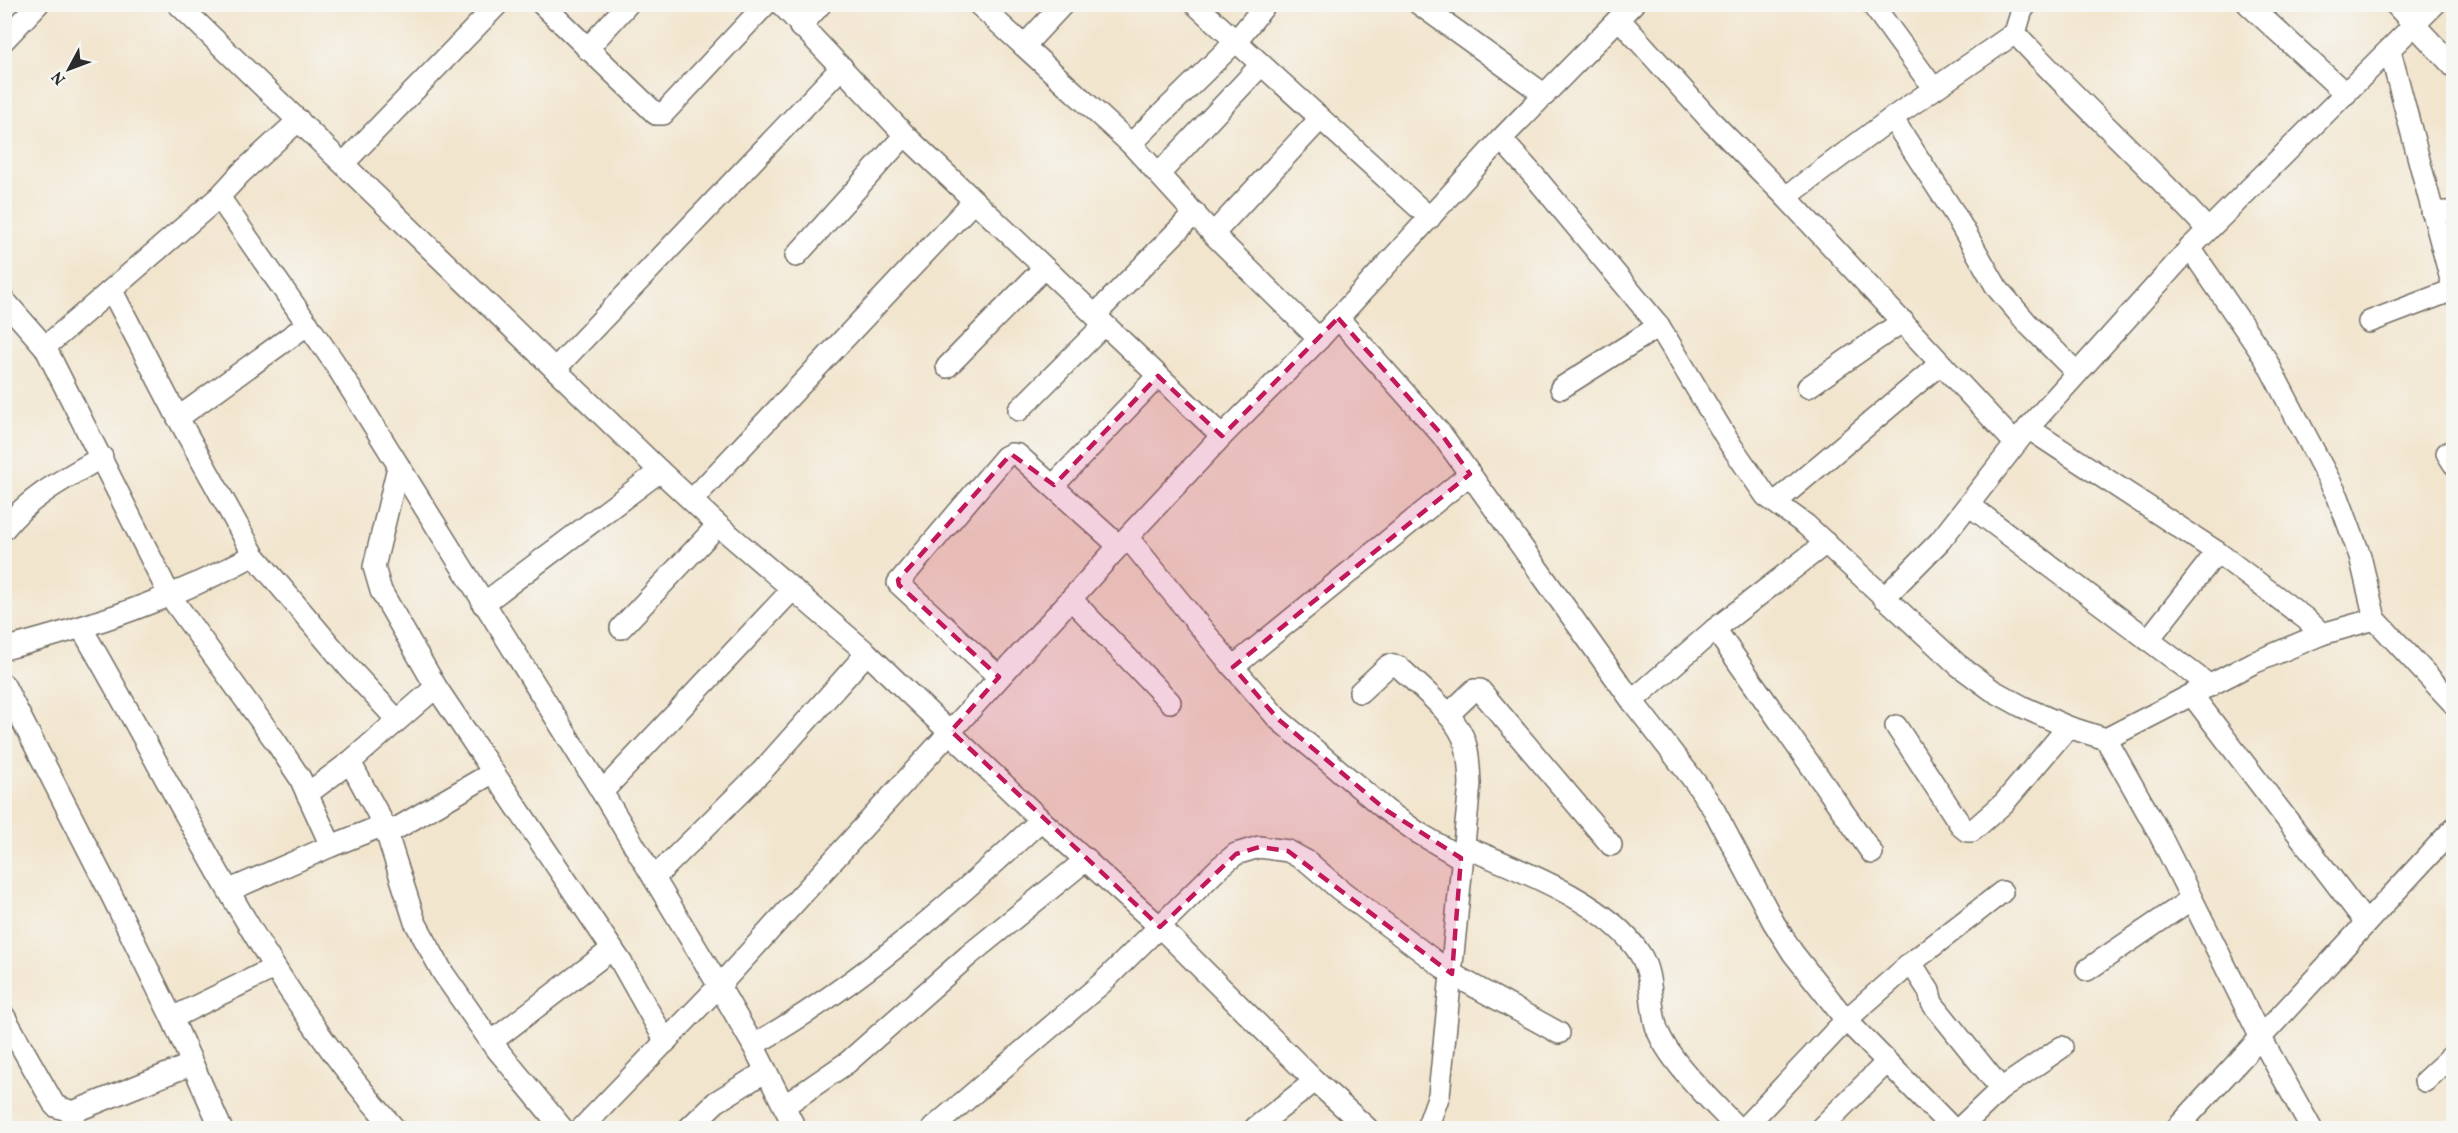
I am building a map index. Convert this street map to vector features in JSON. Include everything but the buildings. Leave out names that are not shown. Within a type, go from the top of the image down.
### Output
[{"type":"street","points":[[4,40],[38,4]]},
{"type":"street","points":[[178,4],[660,471],[718,525],[867,653],[951,731],[1041,819],[1160,927],[1315,1081],[1367,1128]]},
{"type":"street","points":[[344,164],[498,4]]},
{"type":"street","points":[[542,4],[656,114],[663,114],[766,4]]},
{"type":"street","points":[[587,49],[628,4]]},
{"type":"street","points":[[781,4],[800,27],[842,67],[905,135],[1222,436]]},
{"type":"street","points":[[800,27],[821,4]]},
{"type":"street","points":[[978,4],[1131,144],[1213,234],[1319,339]]},
{"type":"street","points":[[1024,46],[1063,4]]},
{"type":"street","points":[[1195,4],[1430,218]]},
{"type":"street","points":[[1131,144],[1236,41],[1266,4]]},
{"type":"street","points":[[1419,4],[1545,95]]},
{"type":"street","points":[[1872,4],[1934,89]]},
{"type":"street","points":[[2248,4],[2346,94]]},
{"type":"street","points":[[2395,4],[2454,67]]},
{"type":"street","points":[[1884,598],[1934,548],[2022,435],[2076,372],[2190,248],[2435,4]]},
{"type":"street","points":[[1786,197],[1892,118],[2015,33],[2023,6]]},
{"type":"street","points":[[582,1128],[719,986],[999,677],[1222,436],[1319,339],[1501,140],[1627,10],[1712,122],[1903,321],[1940,364],[2022,435],[2217,552],[2306,619],[2322,634]]},
{"type":"street","points":[[2015,33],[2049,71],[2146,164],[2208,230]]},
{"type":"street","points":[[2368,321],[2453,291],[2390,51]]},
{"type":"street","points":[[1159,174],[1262,65]]},
{"type":"street","points":[[555,369],[842,67]]},
{"type":"street","points":[[1892,118],[1954,213],[1997,288],[2028,324],[2076,372]]},
{"type":"street","points":[[1213,234],[1320,119]]},
{"type":"street","points":[[45,347],[219,197],[241,173],[299,120]]},
{"type":"street","points":[[796,255],[905,135]]},
{"type":"street","points":[[1501,140],[1536,178],[1659,326],[1736,453],[1761,489],[1806,525],[1958,665],[1992,690],[2068,728],[2106,740],[2157,831],[2261,1038],[2311,1128]]},
{"type":"street","points":[[219,197],[308,324],[602,792],[753,1045],[795,1128]]},
{"type":"street","points":[[692,500],[974,201]]},
{"type":"street","points":[[2432,212],[2454,212]]},
{"type":"street","points":[[1019,410],[1195,213]]},
{"type":"street","points":[[2190,248],[2265,358],[2338,497],[2361,556],[2375,619],[2454,705]]},
{"type":"street","points":[[947,367],[1044,268]]},
{"type":"street","points":[[112,291],[178,418],[254,555],[351,670],[397,720]]},
{"type":"street","points":[[4,300],[45,347],[170,596],[300,778],[331,846]]},
{"type":"street","points":[[1338,318],[1442,435],[1632,701],[1714,810],[1774,923],[1793,953],[1846,1020],[1952,1128]]},
{"type":"street","points":[[1808,387],[1903,321]]},
{"type":"street","points":[[178,418],[308,324]]},
{"type":"street","points":[[1561,388],[1659,326]]},
{"type":"street","points":[[1776,502],[1940,364]]},
{"type":"street","points":[[1054,485],[1158,376]]},
{"type":"street","points":[[999,677],[899,585],[898,580],[1005,457],[1011,454],[1018,455],[1124,542],[1278,718],[1386,810],[1417,832],[1576,898],[1628,939],[1641,955],[1649,979],[1657,1029],[1668,1050],[1737,1128]]},
{"type":"street","points":[[4,529],[16,513],[42,492],[102,457]]},
{"type":"street","points":[[398,467],[374,567],[381,591],[436,687],[612,949],[666,1042]]},
{"type":"street","points":[[483,604],[562,547],[660,471]]},
{"type":"street","points":[[1233,668],[1470,474]]},
{"type":"street","points":[[1969,505],[2148,640],[2201,691],[2366,923]]},
{"type":"street","points":[[621,628],[718,525]]},
{"type":"street","points":[[1632,701],[1715,629],[1826,543]]},
{"type":"street","points":[[2148,640],[2217,552]]},
{"type":"street","points":[[4,649],[82,629],[170,596],[214,577],[254,555]]},
{"type":"street","points":[[602,792],[793,589]]},
{"type":"street","points":[[1071,599],[1170,702]]},
{"type":"street","points":[[2106,740],[2253,663],[2322,634],[2375,619]]},
{"type":"street","points":[[82,629],[274,968],[323,1041],[394,1128]]},
{"type":"street","points":[[1715,629],[1872,853]]},
{"type":"street","points":[[654,878],[763,770],[867,653]]},
{"type":"street","points":[[1360,692],[1389,665],[1394,665],[1448,715],[1463,736],[1468,760],[1470,784],[1452,974],[1438,1095],[1426,1128]]},
{"type":"street","points":[[4,685],[172,1018],[221,1128]]},
{"type":"street","points":[[307,794],[350,762],[436,687]]},
{"type":"street","points":[[1448,715],[1474,690],[1480,690],[1611,845]]},
{"type":"street","points":[[1896,726],[1967,831],[1972,831],[2004,803],[2068,728]]},
{"type":"street","points":[[350,762],[386,829],[415,922],[443,973],[491,1042],[562,1128]]},
{"type":"street","points":[[230,890],[331,846],[386,829],[492,773]]},
{"type":"street","points":[[753,1045],[796,1020],[914,934],[1041,819]]},
{"type":"street","points":[[2177,1128],[2453,829]]},
{"type":"street","points":[[933,1128],[1102,983],[1236,854],[1259,847],[1287,851],[1308,862],[1339,889],[1452,974],[1559,1033]]},
{"type":"street","points":[[784,1106],[848,1062],[969,955],[1087,859]]},
{"type":"street","points":[[1744,1128],[1846,1020],[1911,963],[2002,892]]},
{"type":"street","points":[[2087,970],[2190,900]]},
{"type":"street","points":[[491,1042],[612,949]]},
{"type":"street","points":[[1911,963],[1929,991],[1932,1003],[2001,1089]]},
{"type":"street","points":[[172,1018],[274,968]]},
{"type":"street","points":[[4,1016],[9,1039],[55,1106],[73,1112],[192,1064]]},
{"type":"street","points":[[1960,1128],[2001,1089],[2062,1047]]},
{"type":"street","points":[[2425,1081],[2454,1054]]},
{"type":"street","points":[[1821,1128],[1886,1062]]},
{"type":"street","points":[[689,1128],[716,1102],[766,1071]]},
{"type":"street","points":[[1255,1128],[1315,1081]]},
{"type":"highlighted area","points":[[1338,318],[1442,435],[1470,474],[1233,667],[1278,719],[1386,810],[1461,858],[1452,974],[1288,851],[1259,847],[1236,854],[1160,927],[951,731],[999,677],[899,585],[898,580],[1011,454],[1054,485],[1158,376],[1222,436]]}]
